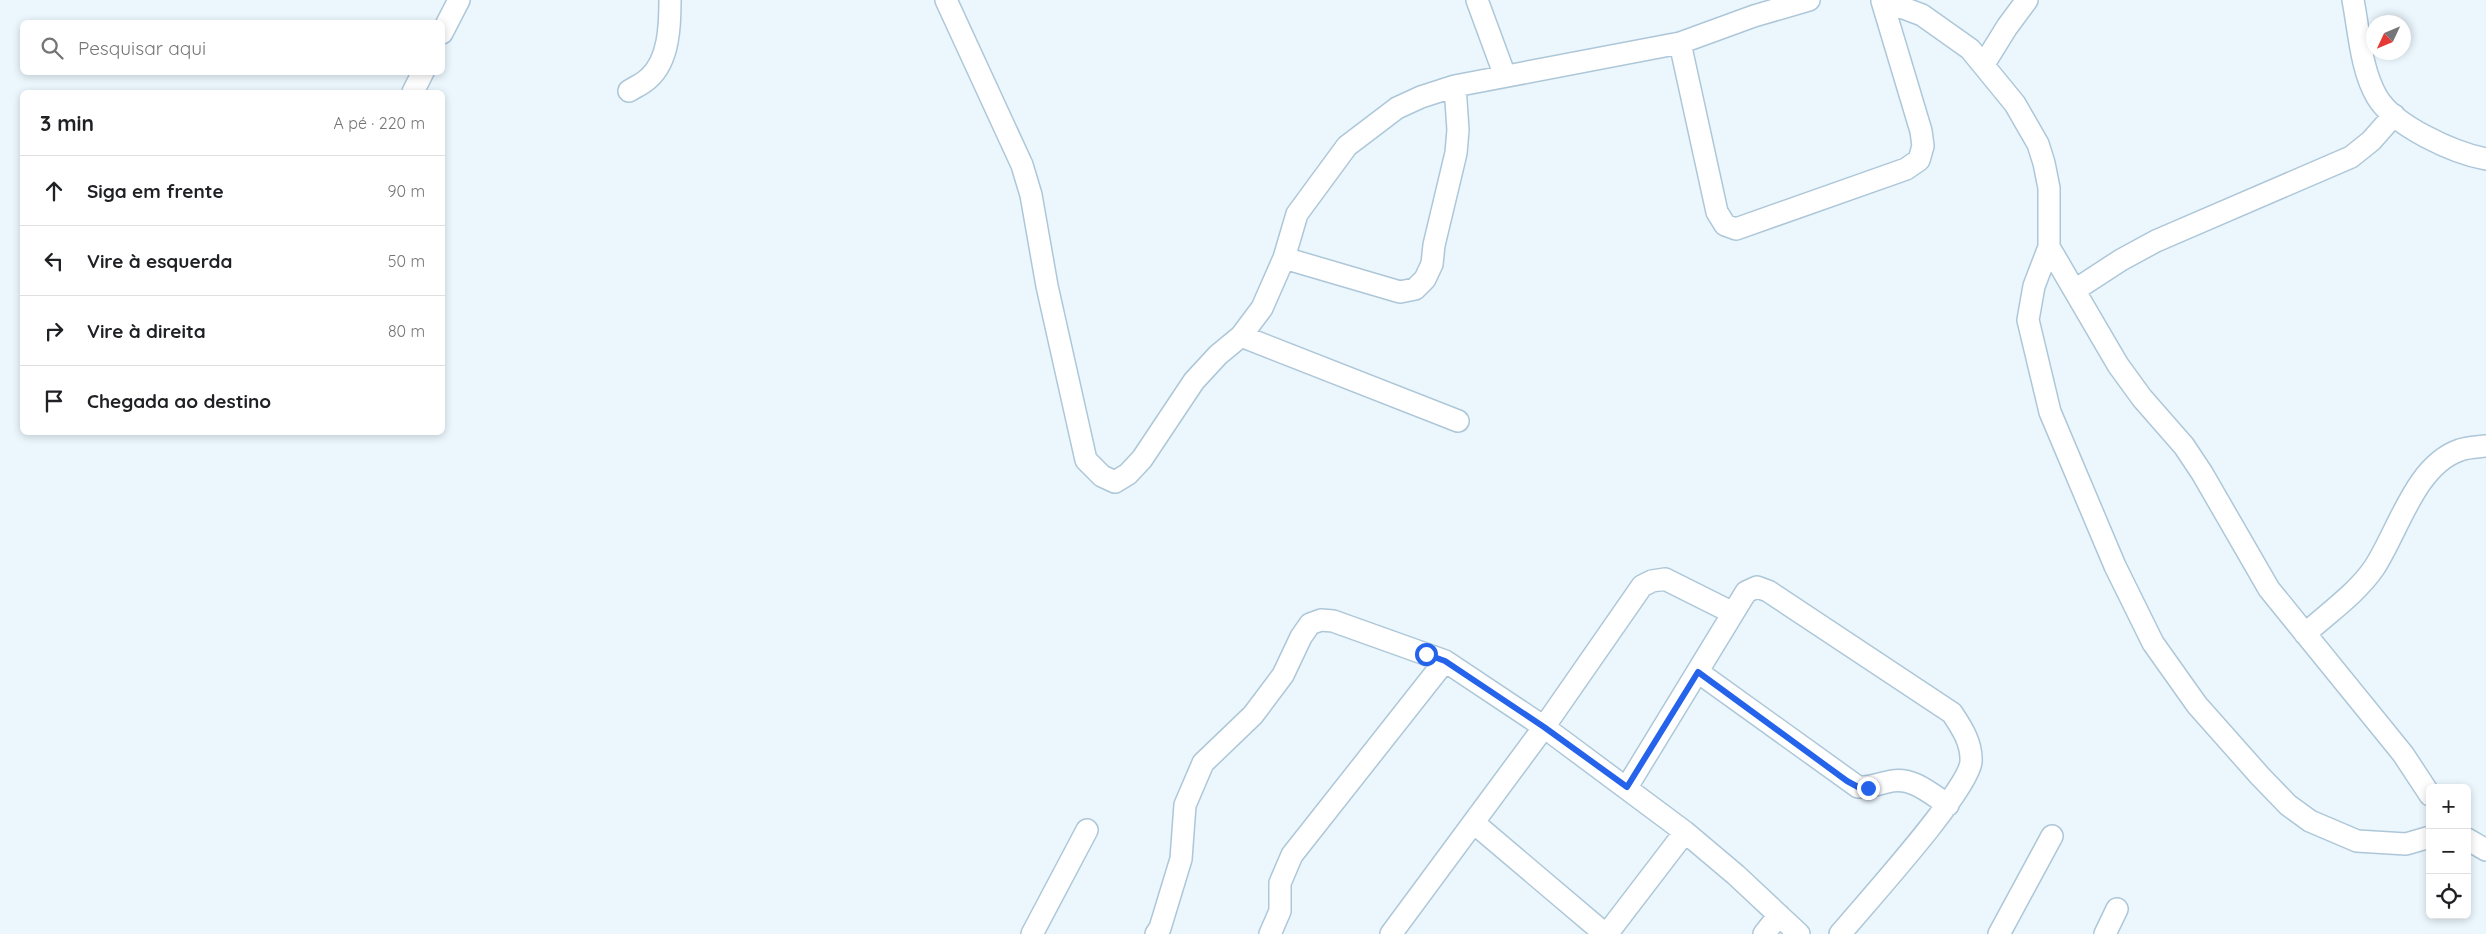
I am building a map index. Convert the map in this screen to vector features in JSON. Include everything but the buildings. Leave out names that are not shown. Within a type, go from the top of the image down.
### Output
[{"type":"street","points":[[445,27],[459,0]]},
{"type":"street","points":[[629,91],[649,79],[659,66],[664,54],[669,28],[670,0]]},
{"type":"street","points":[[946,0],[1022,165],[1086,460],[1102,476],[1115,482],[1128,474],[1142,459],[1205,368],[1240,336],[1262,308],[1284,258],[1297,214],[1348,146],[1397,108],[1421,97],[1456,86],[1680,43],[1754,16],[1809,0]]},
{"type":"street","points":[[1477,0],[1505,76]]},
{"type":"street","points":[[1680,43],[1717,212],[1725,225],[1736,229],[1906,169],[1919,160],[1922,146],[1921,131],[1882,0]]},
{"type":"street","points":[[1882,0],[1922,16],[1970,49],[2015,104],[2038,144],[2048,188],[2049,247],[2034,286],[2028,320],[2050,412],[2114,566],[2153,643],[2196,705],[2260,776],[2288,804],[2310,821],[2357,841],[2406,844],[2426,838]]},
{"type":"street","points":[[1984,64],[2006,27],[2027,0]]},
{"type":"street","points":[[2353,0],[2369,79],[2378,98],[2394,115],[2426,137],[2486,159]]},
{"type":"street","points":[[414,90],[422,75]]},
{"type":"street","points":[[1284,258],[1400,292],[1416,289],[1425,279],[1432,264],[1434,246],[1456,153],[1458,130],[1456,86]]},
{"type":"street","points":[[2076,290],[2121,260],[2156,241],[2351,156],[2371,141],[2394,115]]},
{"type":"street","points":[[2049,247],[2076,290],[2118,365],[2142,398],[2184,446],[2202,473],[2269,589],[2403,754],[2426,790]]},
{"type":"street","points":[[1240,336],[1458,421]]},
{"type":"street","points":[[2305,634],[2359,586],[2373,569],[2423,478],[2441,460],[2460,450],[2486,446]]},
{"type":"street","points":[[1391,934],[1544,727],[1642,586],[1652,581],[1665,579],[1733,613]]},
{"type":"street","points":[[1627,787],[1746,592],[1757,587],[1768,591],[1952,713],[1969,743],[1971,762],[1967,777],[1948,805],[1840,934]]},
{"type":"street","points":[[1156,934],[1160,928],[1181,859],[1185,805],[1203,763],[1253,716],[1283,675],[1301,637],[1310,624],[1321,620],[1333,621],[1445,661],[1544,727],[1627,787],[1685,832],[1779,914],[1799,934]]},
{"type":"street","points":[[1270,934],[1280,911],[1280,883],[1292,855],[1445,661]]},
{"type":"street","points":[[1698,672],[1858,787],[1868,788],[1900,780],[1915,784],[1948,805]]},
{"type":"street","points":[[1474,823],[1606,934],[1685,832]]},
{"type":"street","points":[[1032,934],[1088,830]]},
{"type":"street","points":[[1999,934],[2052,836]]},
{"type":"street","points":[[2471,841],[2486,850]]},
{"type":"street","points":[[2105,934],[2117,909]]},
{"type":"street","points":[[1764,934],[1779,914]]},
{"type":"route","points":[[1426,654],[1445,661],[1544,727],[1627,787],[1698,672],[1847,781],[1858,787],[1868,788]]}]
